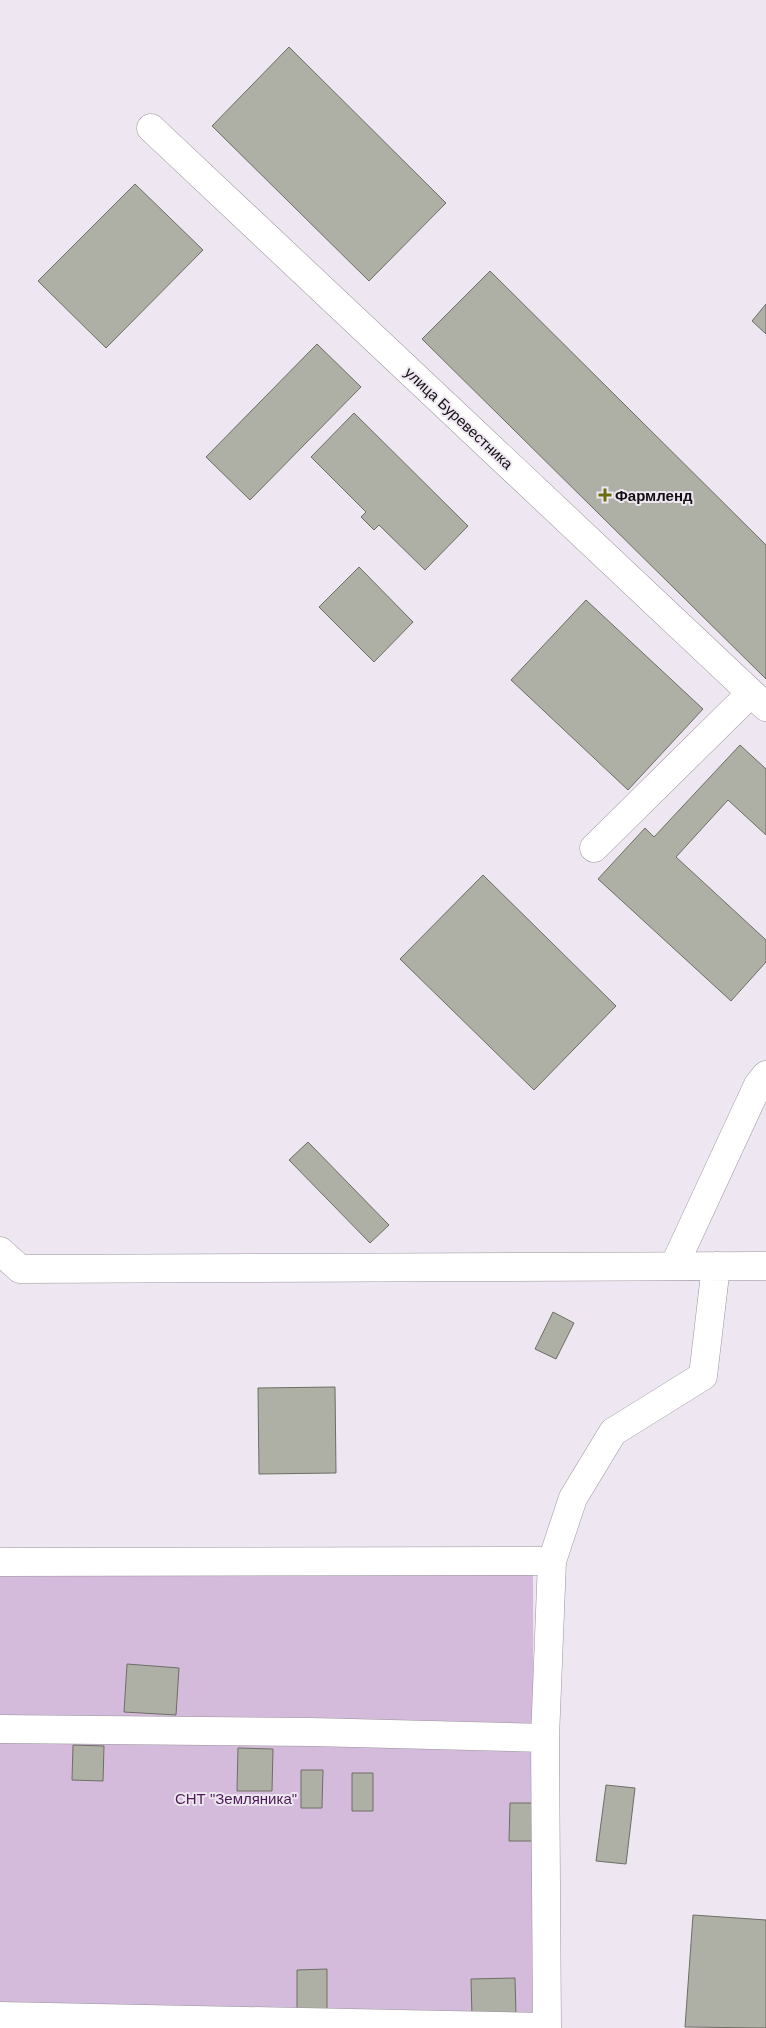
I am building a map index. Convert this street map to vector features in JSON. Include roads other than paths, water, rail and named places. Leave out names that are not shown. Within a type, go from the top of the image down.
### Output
[{"type":"street","name":"улица Буревестника","points":[[151,128],[759,700]]},
{"type":"street","points":[[594,848],[759,700]]},
{"type":"street","points":[[674,1266],[758,1085],[766,1075]]},
{"type":"street","points":[[0,1251],[20,1269],[766,1266]]},
{"type":"street","points":[[0,2016],[547,2028],[545,1738],[552,1561],[573,1498],[613,1432],[703,1376],[716,1266]]},
{"type":"street","points":[[0,1562],[552,1561]]},
{"type":"street","points":[[0,1729],[312,1732],[545,1738]]},
{"type":"place","name":"Фармленд","points":[[605,495]]},
{"type":"park label","name":"СНТ \"Земляника\"","points":[[236,1798]]}]
